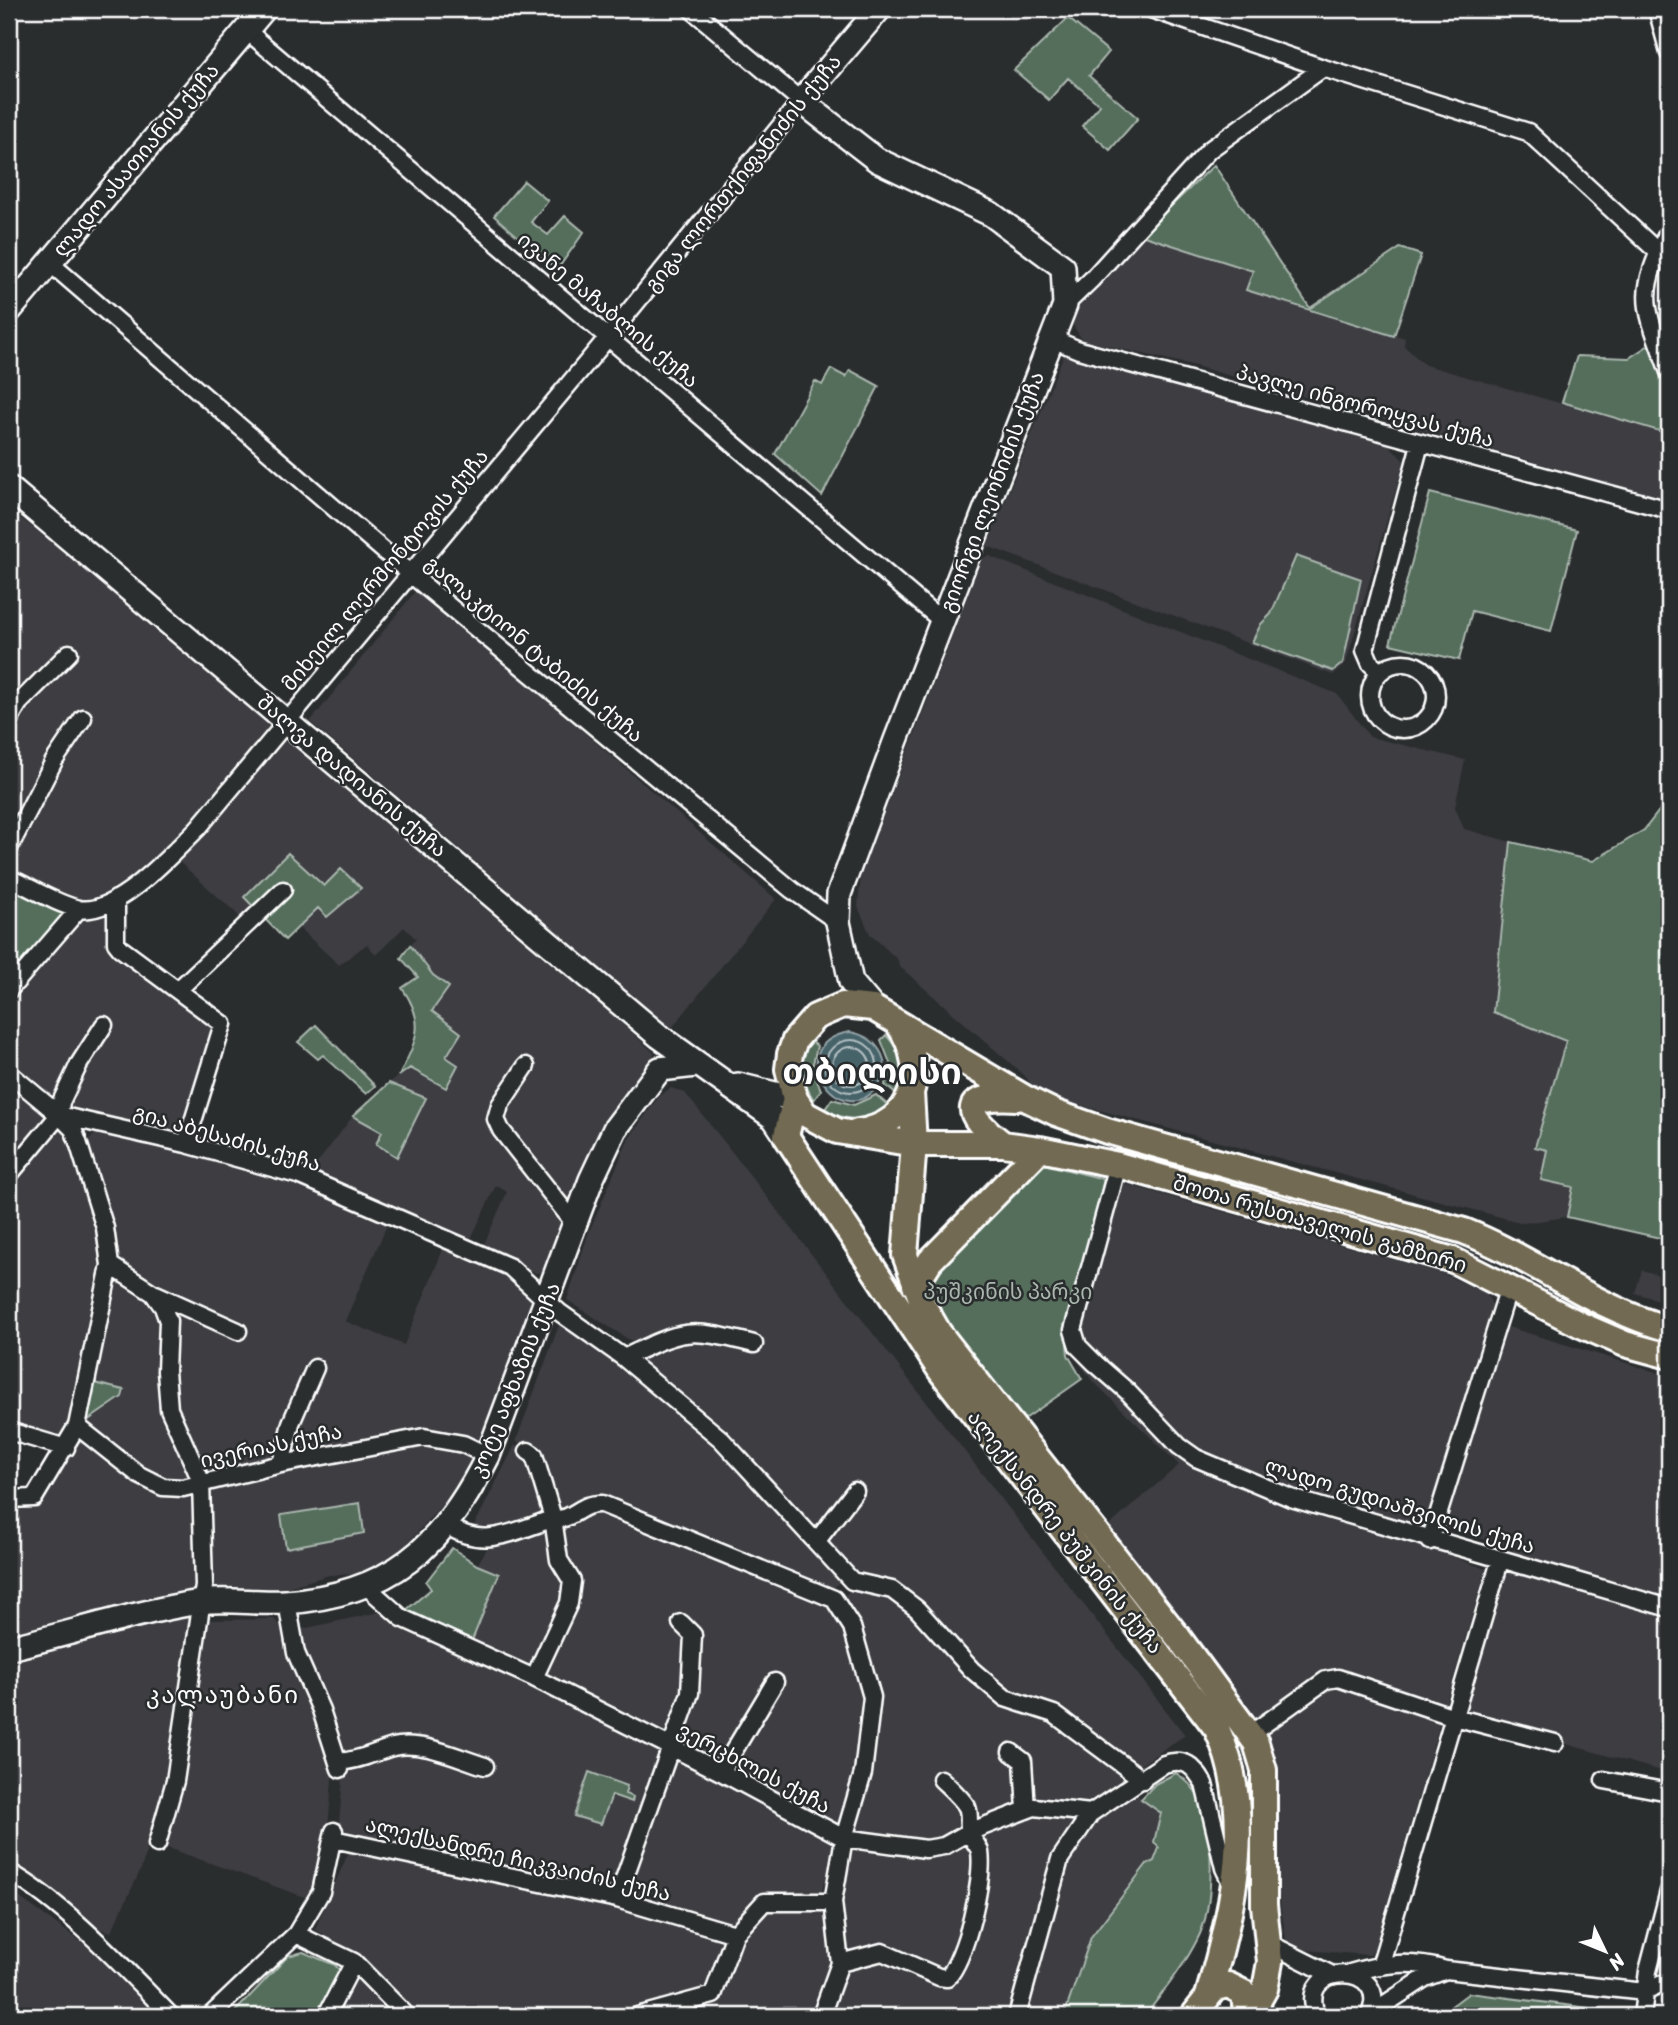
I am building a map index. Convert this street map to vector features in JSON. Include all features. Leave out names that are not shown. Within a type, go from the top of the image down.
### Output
[{"type":"main road","name":"ლადო ასათიანის ქუჩა","points":[[9,311],[264,9]]},
{"type":"main road","name":"გიგა ლორთქიფანიძის ქუჩა","points":[[801,101],[879,9]]},
{"type":"main road","points":[[801,101],[877,160],[991,214],[1063,267],[1065,304]]},
{"type":"main road","name":"გიორგი ლეონიძის ქუჩა","points":[[873,1008],[851,982],[838,922],[839,894],[1065,304]]},
{"type":"main road","name":"შალვა დადიანის ქუჩა","points":[[9,488],[696,1065]]},
{"type":"main road","points":[[843,1005],[873,1008],[899,1025],[909,1040],[915,1057],[916,1074],[904,1105],[882,1125],[854,1133],[822,1125],[805,1114],[795,1099],[788,1069],[795,1040],[803,1027],[815,1017],[843,1005]]},
{"type":"main road","name":"შოთა რუსთაველის გამზირი","points":[[899,1025],[1056,1113],[1119,1134],[1464,1231],[1518,1255],[1607,1307],[1669,1329]]},
{"type":"main road","points":[[696,1065],[728,1083],[774,1118],[786,1136]]},
{"type":"main road","name":"კოტე აფხაზის ქუჩა","points":[[9,1648],[202,1602],[287,1602],[366,1586],[414,1559],[447,1525],[469,1494],[488,1456],[575,1224],[615,1129],[660,1069],[696,1065]]},
{"type":"main road","points":[[728,1083],[795,1099]]},
{"type":"main road","name":"ალექსანდრე პუშკინის ქუჩა","points":[[911,1092],[914,1144],[905,1255],[915,1285],[939,1333],[1249,1731],[1264,1770],[1266,1942],[1269,1977],[1248,2016]]},
{"type":"main road","points":[[1003,1144],[976,1122],[973,1115],[975,1102],[989,1096],[1025,1098]]},
{"type":"main road","points":[[786,1136],[795,1099]]},
{"type":"main road","name":"შოთა რუსთაველის გამზირი","points":[[854,1133],[914,1144],[1003,1144],[1118,1166],[1428,1251],[1509,1287],[1591,1330],[1669,1356]]},
{"type":"main road","name":"ალექსანდრე პუშკინის ქუჩა","points":[[786,1136],[940,1370],[1217,1729],[1228,1753],[1239,1813],[1233,1886],[1222,1952],[1208,1996],[1194,2016]]},
{"type":"main road","points":[[915,1285],[930,1261],[1040,1149]]},
{"type":"main road","points":[[1208,1996],[1215,1988],[1233,1986],[1244,1993],[1248,2016]]},
{"type":"street","points":[[691,9],[801,101]]},
{"type":"street","points":[[1151,9],[1323,68],[1528,132],[1664,253]]},
{"type":"street","points":[[1657,9],[1669,53]]},
{"type":"street","name":"ივანე მაჩაბლის ქუჩა","points":[[246,30],[942,621]]},
{"type":"street","name":"გიორგი ლეონიძის ქუჩა","points":[[1065,304],[1092,279],[1209,150],[1323,68]]},
{"type":"street","name":"გიგა ლორთქიფანიძის ქუჩა","points":[[608,338],[801,101]]},
{"type":"street","points":[[1669,230],[1664,253],[1647,278],[1646,308],[1669,372]]},
{"type":"street","name":"გალაკტიონ ტაბიძის ქუჩა","points":[[50,263],[410,573],[792,890],[838,922]]},
{"type":"street","name":"მიხეილ ლერმონტოვის ქუჩა","points":[[79,909],[98,908],[116,899],[162,863],[198,828],[286,719],[608,338]]},
{"type":"street","name":"პავლე ინგოროყვას ქუჩა","points":[[1051,338],[1079,349],[1420,444],[1669,510]]},
{"type":"street","points":[[1380,672],[1371,664],[1365,650],[1420,444]]},
{"type":"street","points":[[9,720],[19,703],[68,653]]},
{"type":"street","points":[[1396,663],[1405,663],[1429,675],[1434,683],[1436,701],[1429,717],[1405,729],[1387,726],[1380,720],[1374,713],[1370,696],[1374,679],[1380,672],[1396,663]]},
{"type":"street","points":[[9,848],[54,761],[83,718]]},
{"type":"street","points":[[9,878],[79,909],[9,990]]},
{"type":"street","points":[[179,989],[283,890]]},
{"type":"street","points":[[116,899],[116,943],[223,1024],[186,1144]]},
{"type":"street","points":[[9,1175],[59,1115],[61,1102],[79,1064],[104,1025]]},
{"type":"street","points":[[526,1066],[500,1105],[496,1119],[501,1130],[575,1224]]},
{"type":"street","name":"გია აბესაძის ქუჩა","points":[[9,1073],[59,1115],[186,1144],[301,1176],[510,1267],[548,1301],[721,1439],[852,1581]]},
{"type":"street","points":[[9,1499],[34,1498],[77,1426],[110,1265],[105,1228],[78,1142],[73,1129],[59,1115]]},
{"type":"street","name":"ლადო გუდიაშვილის ქუჩა","points":[[1118,1166],[1073,1331],[1078,1346],[1127,1391],[1179,1446],[1196,1458],[1291,1498],[1430,1541],[1666,1607]]},
{"type":"street","points":[[110,1265],[153,1293],[238,1331]]},
{"type":"street","points":[[1430,1541],[1509,1287]]},
{"type":"street","points":[[153,1293],[168,1321],[166,1371],[169,1409],[201,1481],[202,1602],[175,1781],[157,1844]]},
{"type":"street","points":[[624,1359],[659,1339],[678,1334],[699,1332],[754,1344]]},
{"type":"street","points":[[281,1464],[291,1423],[315,1368]]},
{"type":"street","name":"ივერიას ქუჩა","points":[[77,1426],[139,1475],[163,1487],[183,1488],[201,1481],[281,1464],[424,1437],[463,1444],[488,1456]]},
{"type":"street","points":[[9,1431],[66,1448]]},
{"type":"street","points":[[528,1451],[534,1455],[553,1518],[559,1560],[572,1581],[569,1603],[534,1678]]},
{"type":"street","points":[[816,1542],[855,1491]]},
{"type":"street","points":[[447,1525],[459,1534],[494,1539],[553,1518],[564,1519],[589,1503],[602,1504],[834,1599],[852,1627],[872,1697],[863,1773],[844,1838],[833,1902],[840,1963],[821,2016]]},
{"type":"street","points":[[1381,1963],[1500,1560]]},
{"type":"street","points":[[834,1599],[852,1581],[892,1590],[917,1609],[972,1670],[1005,1698],[1054,1714],[1143,1780]]},
{"type":"street","name":"ვერცხლის ქუჩა","points":[[366,1586],[402,1618],[534,1678],[721,1772],[844,1838],[926,1849],[944,1846],[969,1832],[1034,1807],[1091,1813]]},
{"type":"street","points":[[287,1602],[296,1653],[340,1765],[363,1760],[395,1746],[426,1748],[485,1766]]},
{"type":"street","points":[[617,1899],[690,1693],[694,1670],[693,1635],[681,1623]]},
{"type":"street","points":[[1249,1731],[1259,1728],[1326,1680],[1338,1678],[1454,1717],[1555,1743]]},
{"type":"street","points":[[721,1772],[775,1682]]},
{"type":"street","points":[[1011,1752],[1023,1761],[1026,1811]]},
{"type":"street","points":[[1017,2016],[1060,1859],[1091,1813],[1164,1764],[1177,1760],[1186,1762],[1198,1772],[1205,1784],[1224,1868],[1233,1886]]},
{"type":"street","points":[[840,1963],[882,1952],[939,1978],[947,1978],[964,1951],[981,1851],[969,1832],[970,1817],[966,1805],[941,1779]]},
{"type":"street","points":[[1604,1780],[1669,1792]]},
{"type":"street","name":"ალექსანდრე ჩიკვაიძის ქუჩა","points":[[296,1934],[321,1892],[333,1835],[617,1899],[735,1934]]},
{"type":"street","points":[[9,1872],[27,1882],[107,1951],[171,2016]]},
{"type":"street","points":[[1642,2016],[1645,1992],[1669,1891]]},
{"type":"street","points":[[637,2016],[713,1995],[735,1934],[764,1902],[833,1902]]},
{"type":"street","points":[[211,2016],[296,1934],[354,1962],[407,2016]]},
{"type":"street","points":[[1266,1942],[1332,1975]]},
{"type":"street","points":[[326,2016],[354,1962]]},
{"type":"street","points":[[1317,2016],[1314,1995],[1324,1980],[1332,1975],[1350,1973],[1381,1963],[1425,1964],[1446,1970],[1645,1992],[1662,1984],[1669,1985]]},
{"type":"street","points":[[1370,2015],[1425,1978],[1446,1970]]},
{"type":"street","points":[[1350,1973],[1361,1978],[1369,1987],[1373,1997],[1370,2015]]},
{"type":"shaded area","points":[[1141,235],[1253,271],[1247,290],[1405,338],[1404,346],[1425,365],[1669,434],[1669,500],[1192,365],[1082,340],[1073,325],[1074,315],[1095,283]]},
{"type":"shaded area","points":[[1066,349],[1388,444],[1404,461],[1346,663],[1333,675],[987,546]]},
{"type":"shaded area","points":[[9,509],[279,720],[165,855],[108,899],[79,902],[9,866]]},
{"type":"shaded area","points":[[989,556],[1337,694],[1370,737],[1465,760],[1455,807],[1464,829],[1511,842],[1493,1012],[1566,1041],[1535,1147],[1547,1150],[1573,1187],[1567,1217],[1523,1223],[1050,1097],[1035,1089],[1025,1076],[899,966],[898,960],[870,934],[858,907],[861,874],[982,558]]},
{"type":"shaded area","points":[[418,588],[776,899],[663,1039],[498,899],[507,889],[310,722]]},
{"type":"shaded area","points":[[289,735],[495,906],[654,1053],[649,1076],[548,1272],[536,1273],[482,1249],[507,1192],[496,1185],[469,1243],[309,1174],[353,1116],[383,1133],[426,1098],[389,1083],[410,1068],[458,1066],[446,1057],[431,1011],[449,987],[433,975],[410,945],[416,939],[404,927],[376,955],[367,944],[339,965],[298,927],[318,908],[328,916],[340,869],[324,887],[288,853],[244,897],[258,911],[246,922],[176,859]]},
{"type":"shaded area","points":[[99,913],[116,923],[117,947],[217,1021],[183,1139],[62,1111],[9,1068],[10,1001],[81,914]]},
{"type":"shaded area","points":[[9,1078],[51,1118],[9,1169]]},
{"type":"shaded area","points":[[671,1088],[685,1093],[725,1143],[1185,1735],[1139,1766],[1060,1713],[1019,1697],[984,1675],[929,1616],[848,1573],[639,1367],[636,1344],[567,1300],[589,1232],[628,1140],[659,1096]]},
{"type":"shaded area","points":[[58,1120],[71,1133],[108,1266],[64,1446],[9,1429],[9,1181]]},
{"type":"shaded area","points":[[101,1128],[277,1172],[390,1218],[345,1321],[404,1345],[446,1242],[500,1265],[538,1302],[484,1449],[416,1433],[353,1439],[204,1477],[173,1391],[171,1320],[118,1267],[87,1151],[90,1139]]},
{"type":"shaded area","points":[[1114,1181],[1441,1273],[1486,1293],[1496,1312],[1425,1547],[1486,1569],[1445,1706],[1328,1672],[1254,1727],[1103,1531],[1179,1465],[1091,1379],[1078,1361],[1076,1348]]},
{"type":"shaded area","points":[[1642,1270],[1669,1278],[1669,1303],[1635,1293]]},
{"type":"shaded area","points":[[112,1272],[153,1299],[162,1311],[164,1372],[192,1479],[162,1482],[81,1425],[121,1397],[124,1390],[90,1382]]},
{"type":"shaded area","points":[[561,1320],[620,1361],[714,1439],[843,1578],[828,1594],[591,1495],[562,1512],[546,1493],[537,1454],[516,1441]]},
{"type":"shaded area","points":[[1508,1327],[1669,1376],[1669,1773],[1464,1715],[1514,1548],[1444,1528]]},
{"type":"shaded area","points":[[77,1434],[134,1478],[195,1489],[198,1594],[49,1628],[9,1633],[9,1503],[24,1504]]},
{"type":"shaded area","points":[[423,1444],[459,1449],[478,1458],[468,1476],[406,1545],[365,1574],[329,1575],[285,1588],[213,1592],[204,1483]]},
{"type":"shaded area","points":[[515,1445],[532,1455],[544,1502],[537,1520],[487,1535],[474,1526]]},
{"type":"shaded area","points":[[597,1508],[831,1602],[849,1627],[868,1696],[859,1772],[845,1816],[838,1825],[670,1737],[540,1674],[574,1602],[560,1541],[566,1525]]},
{"type":"shaded area","points":[[549,1524],[552,1537],[549,1564],[567,1581],[567,1589],[531,1671],[471,1643],[499,1574],[477,1565],[490,1544]]},
{"type":"shaded area","points":[[860,1584],[902,1598],[976,1682],[1055,1717],[1132,1775],[1096,1803],[1027,1802],[979,1820],[934,1844],[849,1834],[877,1702],[842,1597]]},
{"type":"shaded area","points":[[380,1612],[542,1685],[667,1746],[617,1892],[338,1835],[344,1766],[305,1659],[298,1630]]},
{"type":"shaded area","points":[[191,1614],[167,1789],[141,1869],[111,1932],[96,1928],[39,1882],[9,1866],[9,1658]]},
{"type":"shaded area","points":[[274,1619],[288,1634],[333,1767],[327,1842],[318,1887],[310,1899],[160,1845],[179,1786],[208,1620]]},
{"type":"shaded area","points":[[1328,1686],[1442,1716],[1370,1955],[1304,1950],[1286,1940],[1272,1851],[1279,1766],[1263,1731]]},
{"type":"shaded area","points":[[673,1753],[837,1838],[819,1901],[764,1900],[735,1929],[620,1893]]},
{"type":"shaded area","points":[[1133,1792],[1161,1812],[1154,1841],[1159,1848],[1154,1861],[1076,1985],[1064,2016],[1021,2016],[1054,1896],[1081,1837],[1109,1804]]},
{"type":"shaded area","points":[[1023,1813],[1082,1815],[1014,2016],[824,2016],[843,1969],[837,1921],[849,1843],[942,1851]]},
{"type":"shaded area","points":[[350,1849],[615,1903],[730,1939],[711,1994],[632,2016],[411,2016],[370,1966],[315,1929]]},
{"type":"shaded area","points":[[9,1890],[101,1956],[156,2016],[9,2016]]},
{"type":"shaded area","points":[[829,1904],[837,1962],[816,2016],[642,2016],[713,1996],[737,1936],[762,1907]]},
{"type":"shaded area","points":[[356,1975],[402,2016],[333,2016]]},
{"type":"green space","points":[[1068,18],[1109,52],[1089,76],[1138,118],[1110,150],[1082,126],[1100,105],[1068,78],[1049,100],[1014,70]]},
{"type":"green space","points":[[1214,165],[1310,308],[1400,248],[1421,255],[1394,336],[1246,290],[1253,271],[1141,235]]},
{"type":"green space","points":[[524,181],[548,201],[531,222],[548,235],[565,216],[584,232],[557,270],[494,216]]},
{"type":"green space","points":[[1652,343],[1669,388],[1669,434],[1562,402],[1577,356],[1629,358]]},
{"type":"green space","points":[[831,369],[846,377],[850,370],[879,386],[822,496],[775,454],[815,381],[822,385]]},
{"type":"green space","points":[[1430,493],[1577,530],[1551,631],[1472,611],[1459,660],[1390,644]]},
{"type":"green space","points":[[1296,556],[1361,579],[1343,663],[1333,671],[1252,642],[1261,624],[1271,614]]},
{"type":"green space","points":[[1669,798],[1669,1240],[1567,1217],[1573,1187],[1541,1180],[1547,1150],[1535,1147],[1566,1041],[1493,1012],[1511,842],[1593,861],[1644,830]]},
{"type":"green space","points":[[288,853],[324,886],[341,869],[361,888],[327,917],[318,908],[285,940],[244,897]]},
{"type":"green space","points":[[9,881],[72,910],[9,983]]},
{"type":"green space","points":[[410,945],[433,975],[449,987],[432,1011],[461,1033],[446,1057],[458,1065],[446,1088],[410,1068],[399,1076],[414,1042],[417,1022],[410,1000],[402,988],[418,977],[401,958]]},
{"type":"green space","points":[[316,1025],[375,1086],[366,1094],[323,1055],[318,1059],[298,1042]]},
{"type":"green space","points":[[886,1035],[896,1049],[901,1063],[897,1095],[885,1085],[890,1063],[881,1040]]},
{"type":"green space","points":[[809,1039],[817,1046],[812,1068],[821,1090],[814,1100],[802,1070],[803,1055]]},
{"type":"green space","points":[[389,1083],[426,1098],[397,1157],[376,1144],[382,1132],[353,1116]]},
{"type":"green space","points":[[876,1095],[890,1107],[874,1116],[858,1119],[841,1117],[825,1109],[832,1099],[854,1105]]},
{"type":"green space","name":"პუშკინის პარკი","points":[[1044,1164],[1104,1179],[1067,1344],[1068,1355],[1082,1379],[1022,1421],[979,1372],[951,1334],[940,1315],[933,1295],[931,1277]]},
{"type":"green space","points":[[90,1382],[124,1390],[122,1397],[81,1425]]},
{"type":"green space","points":[[360,1503],[364,1533],[286,1548],[281,1515]]},
{"type":"green space","points":[[452,1548],[477,1565],[499,1574],[471,1643],[405,1611],[431,1589],[426,1582]]},
{"type":"green space","points":[[589,1772],[627,1786],[625,1794],[633,1797],[632,1802],[612,1795],[601,1824],[574,1816]]},
{"type":"green space","points":[[1176,1773],[1196,1792],[1208,1828],[1210,1889],[1203,1926],[1197,1940],[1145,2016],[1064,2016],[1091,1937],[1146,1865],[1154,1861],[1159,1848],[1154,1842],[1161,1813],[1141,1799],[1155,1784]]},
{"type":"green space","points":[[303,1952],[335,1965],[343,1974],[324,2016],[231,2016],[288,1956]]},
{"type":"green space","points":[[1469,1993],[1605,2010],[1610,2016],[1438,2016]]},
{"type":"water","points":[[850,1032],[867,1038],[880,1050],[884,1066],[879,1084],[865,1098],[849,1100],[835,1094],[824,1083],[817,1068],[818,1053],[829,1040]]},
{"type":"district","name":"თბილისი","points":[[872,1072]]},
{"type":"district","name":"კალაუბანი","points":[[223,1695]]}]
